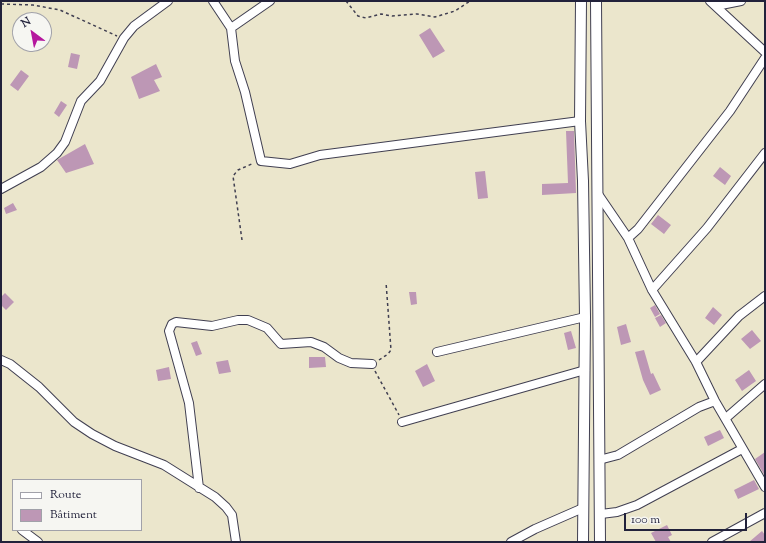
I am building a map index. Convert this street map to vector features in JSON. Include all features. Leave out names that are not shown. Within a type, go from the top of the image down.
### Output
[{"type":"street","points":[[1,189],[41,167],[57,153],[64,142],[81,101],[100,81],[124,38],[134,26],[168,1]]},
{"type":"street","points":[[213,1],[230,28],[235,61],[245,92],[261,161],[290,164],[320,155],[580,121]]},
{"type":"street","points":[[230,28],[270,1]]},
{"type":"street","points":[[581,1],[580,121],[583,181],[585,317],[584,542]]},
{"type":"street","points":[[596,1],[599,460],[601,514],[600,542]]},
{"type":"street","points":[[712,4],[741,1]]},
{"type":"street","points":[[712,4],[765,52]]},
{"type":"street","points":[[628,238],[638,229],[730,111],[765,58]]},
{"type":"street","points":[[652,290],[707,228],[765,153]]},
{"type":"street","points":[[598,194],[628,238],[652,290],[696,362],[715,401],[765,487]]},
{"type":"street","points":[[696,362],[739,316],[765,296]]},
{"type":"street","points":[[437,352],[585,317]]},
{"type":"street","points":[[199,488],[189,403],[169,331],[172,324],[176,322],[212,326],[238,320],[248,320],[267,328],[281,344],[311,342],[324,347],[338,358],[351,363],[372,364]]},
{"type":"street","points":[[1,360],[10,364],[39,386],[74,422],[92,434],[115,446],[164,465],[226,507],[232,515],[236,533],[236,542]]},
{"type":"street","points":[[402,422],[585,370]]},
{"type":"street","points":[[726,418],[765,384]]},
{"type":"street","points":[[599,460],[618,455],[700,407],[715,401]]},
{"type":"street","points":[[601,514],[617,512],[637,505],[742,449]]},
{"type":"street","points":[[511,542],[535,529],[583,508]]},
{"type":"street","points":[[712,542],[765,513]]},
{"type":"street","points":[[23,531],[38,542]]},
{"type":"street","points":[[231,542],[236,533]]},
{"type":"path","points":[[346,1],[358,16],[366,18],[381,14],[392,16],[417,14],[435,17],[455,11],[470,1]]},
{"type":"path","points":[[1,4],[33,6],[60,10],[124,38]]},
{"type":"path","points":[[242,240],[233,176],[238,170],[261,161]]},
{"type":"path","points":[[386,282],[391,350],[388,354],[372,364],[402,422]]},
{"type":"building","points":[[430,28],[445,51],[433,58],[419,35]]},
{"type":"building","points":[[71,53],[80,55],[77,69],[68,67]]},
{"type":"building","points":[[156,64],[162,77],[154,80],[160,91],[139,99],[131,77]]},
{"type":"building","points":[[21,70],[29,76],[18,91],[10,85]]},
{"type":"building","points":[[61,101],[67,105],[59,117],[54,113]]},
{"type":"building","points":[[566,131],[574,131],[576,193],[542,195],[542,184],[568,183]]},
{"type":"building","points":[[85,144],[94,164],[66,173],[57,160]]},
{"type":"building","points":[[720,167],[731,176],[725,185],[713,176]]},
{"type":"building","points":[[485,171],[488,198],[478,199],[475,172]]},
{"type":"building","points":[[13,203],[17,210],[6,214],[4,208]]},
{"type":"building","points":[[658,215],[671,225],[664,234],[651,224]]},
{"type":"building","points":[[409,292],[416,292],[417,304],[411,305]]},
{"type":"building","points":[[5,293],[14,302],[6,310],[1,305],[1,297]]},
{"type":"building","points":[[655,305],[660,314],[655,317],[650,308]]},
{"type":"building","points":[[713,307],[722,315],[714,325],[705,318]]},
{"type":"building","points":[[661,315],[666,323],[660,327],[655,318]]},
{"type":"building","points":[[626,324],[631,342],[621,345],[617,327]]},
{"type":"building","points":[[752,330],[761,341],[750,349],[741,339]]},
{"type":"building","points":[[571,331],[576,348],[568,350],[564,333]]},
{"type":"building","points":[[197,341],[202,354],[196,356],[191,343]]},
{"type":"building","points":[[644,350],[651,374],[653,373],[661,390],[650,395],[643,380],[635,352]]},
{"type":"building","points":[[309,357],[325,357],[326,367],[309,368]]},
{"type":"building","points":[[228,360],[231,372],[219,374],[216,362]]},
{"type":"building","points":[[427,364],[435,381],[423,387],[415,371]]},
{"type":"building","points":[[169,367],[171,379],[158,381],[156,370]]},
{"type":"building","points":[[749,370],[756,381],[742,391],[735,380]]},
{"type":"building","points":[[720,430],[724,438],[708,446],[704,437]]},
{"type":"building","points":[[765,452],[765,476],[755,459]]},
{"type":"building","points":[[754,480],[759,489],[738,499],[734,490]]},
{"type":"building","points":[[667,525],[672,535],[668,537],[671,542],[656,542],[651,533]]},
{"type":"building","points":[[762,531],[765,535],[765,542],[749,542]]}]
